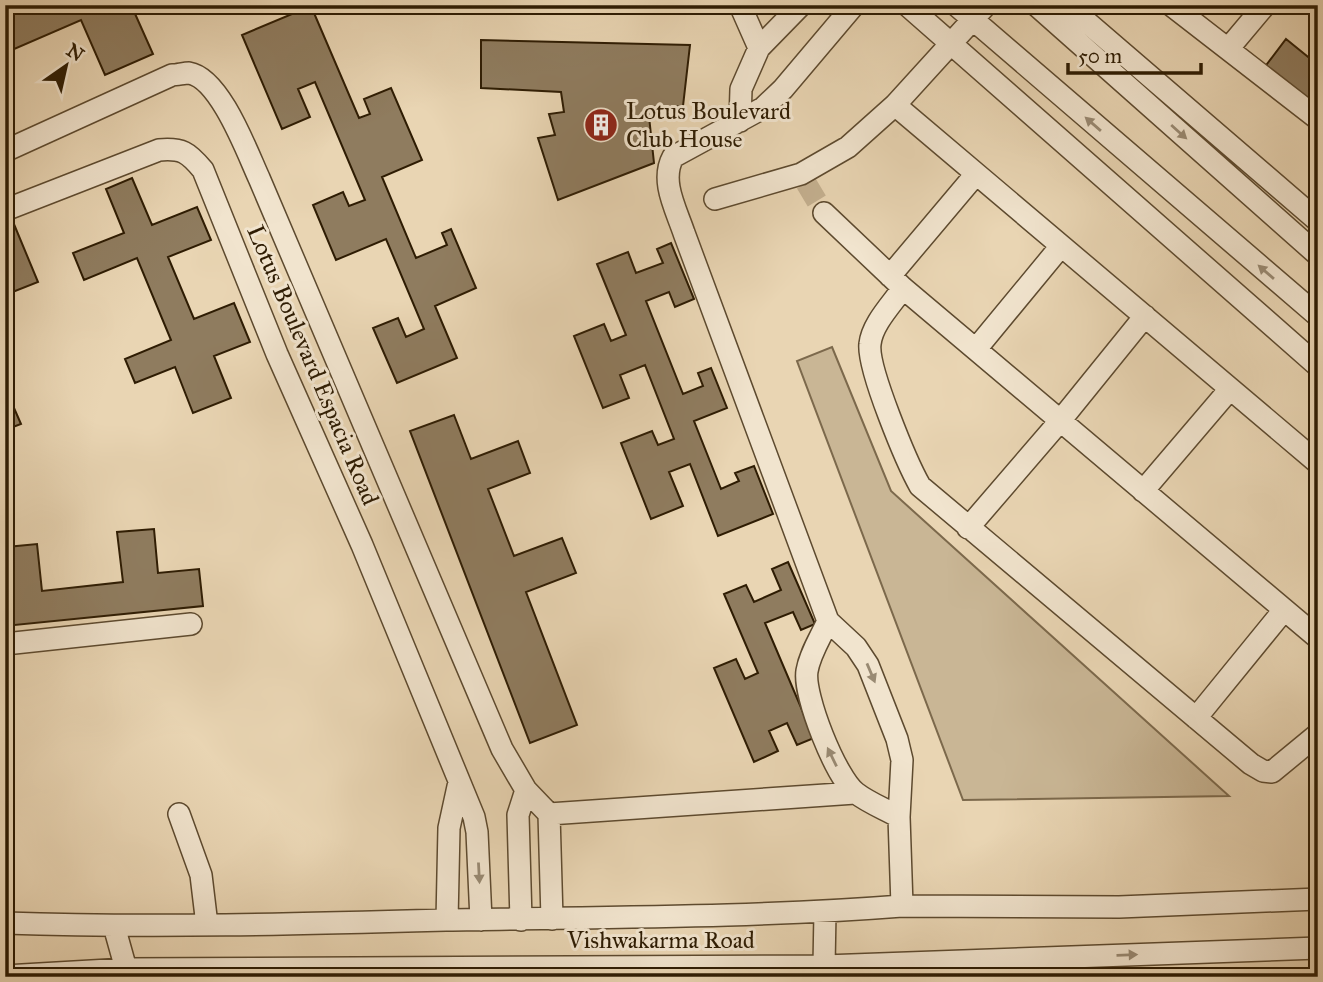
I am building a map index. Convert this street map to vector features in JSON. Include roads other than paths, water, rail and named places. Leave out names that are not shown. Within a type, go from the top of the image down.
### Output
[{"type":"street","points":[[740,5],[759,48]]},
{"type":"street","points":[[740,121],[741,89],[759,48],[801,5]]},
{"type":"street","points":[[854,5],[783,89],[763,108],[673,157],[668,167],[667,181],[828,621],[856,647],[868,664],[897,739],[902,760],[899,817],[902,906]]},
{"type":"street","points":[[907,5],[1318,366]]},
{"type":"street","points":[[1036,5],[1318,255]]},
{"type":"street","points":[[1067,5],[1318,220]]},
{"type":"street","points":[[1171,5],[1318,119]]},
{"type":"street","points":[[1228,49],[1265,5]]},
{"type":"street","points":[[715,199],[803,178],[848,147],[895,105],[951,44],[971,10],[1318,316]]},
{"type":"street","points":[[5,151],[172,75],[190,73],[205,82],[221,99],[259,178],[502,750],[526,790],[549,814],[552,919]]},
{"type":"street","points":[[895,105],[1318,463]]},
{"type":"street","name":"Lotus Boulevard Espacia Road","points":[[5,210],[159,150],[175,149],[191,155],[203,170],[277,354],[362,545],[474,817],[481,920]]},
{"type":"street","points":[[976,174],[896,282],[870,343],[871,362],[909,466],[920,486],[1251,764],[1263,771],[1272,772],[1318,734]]},
{"type":"street","points":[[824,213],[896,282],[1318,638]]},
{"type":"street","points":[[975,349],[1061,246]]},
{"type":"street","points":[[968,528],[1060,421],[1144,316]]},
{"type":"street","points":[[1143,491],[1230,389]]},
{"type":"street","points":[[1196,718],[1284,610]]},
{"type":"street","points":[[828,621],[811,656],[807,673],[808,692],[827,748],[855,793],[899,817]]},
{"type":"street","points":[[5,644],[191,624]]},
{"type":"street","points":[[447,920],[449,828],[459,782]]},
{"type":"street","points":[[521,920],[518,815],[526,790]]},
{"type":"street","points":[[549,814],[855,793]]},
{"type":"street","points":[[179,814],[201,875],[207,925]]},
{"type":"street","points":[[5,923],[114,926],[521,920],[825,912],[902,906],[1119,907],[1318,900]]},
{"type":"street","points":[[824,966],[825,912]]},
{"type":"street","points":[[114,926],[126,969]]},
{"type":"street","name":"Vishwakarma Road","points":[[5,976],[126,969],[402,973],[824,966],[1318,948]]},
{"type":"tunnel","points":[[806,183],[824,213]]},
{"type":"place","name":"Lotus Boulevard Club House","points":[[601,125]]}]
